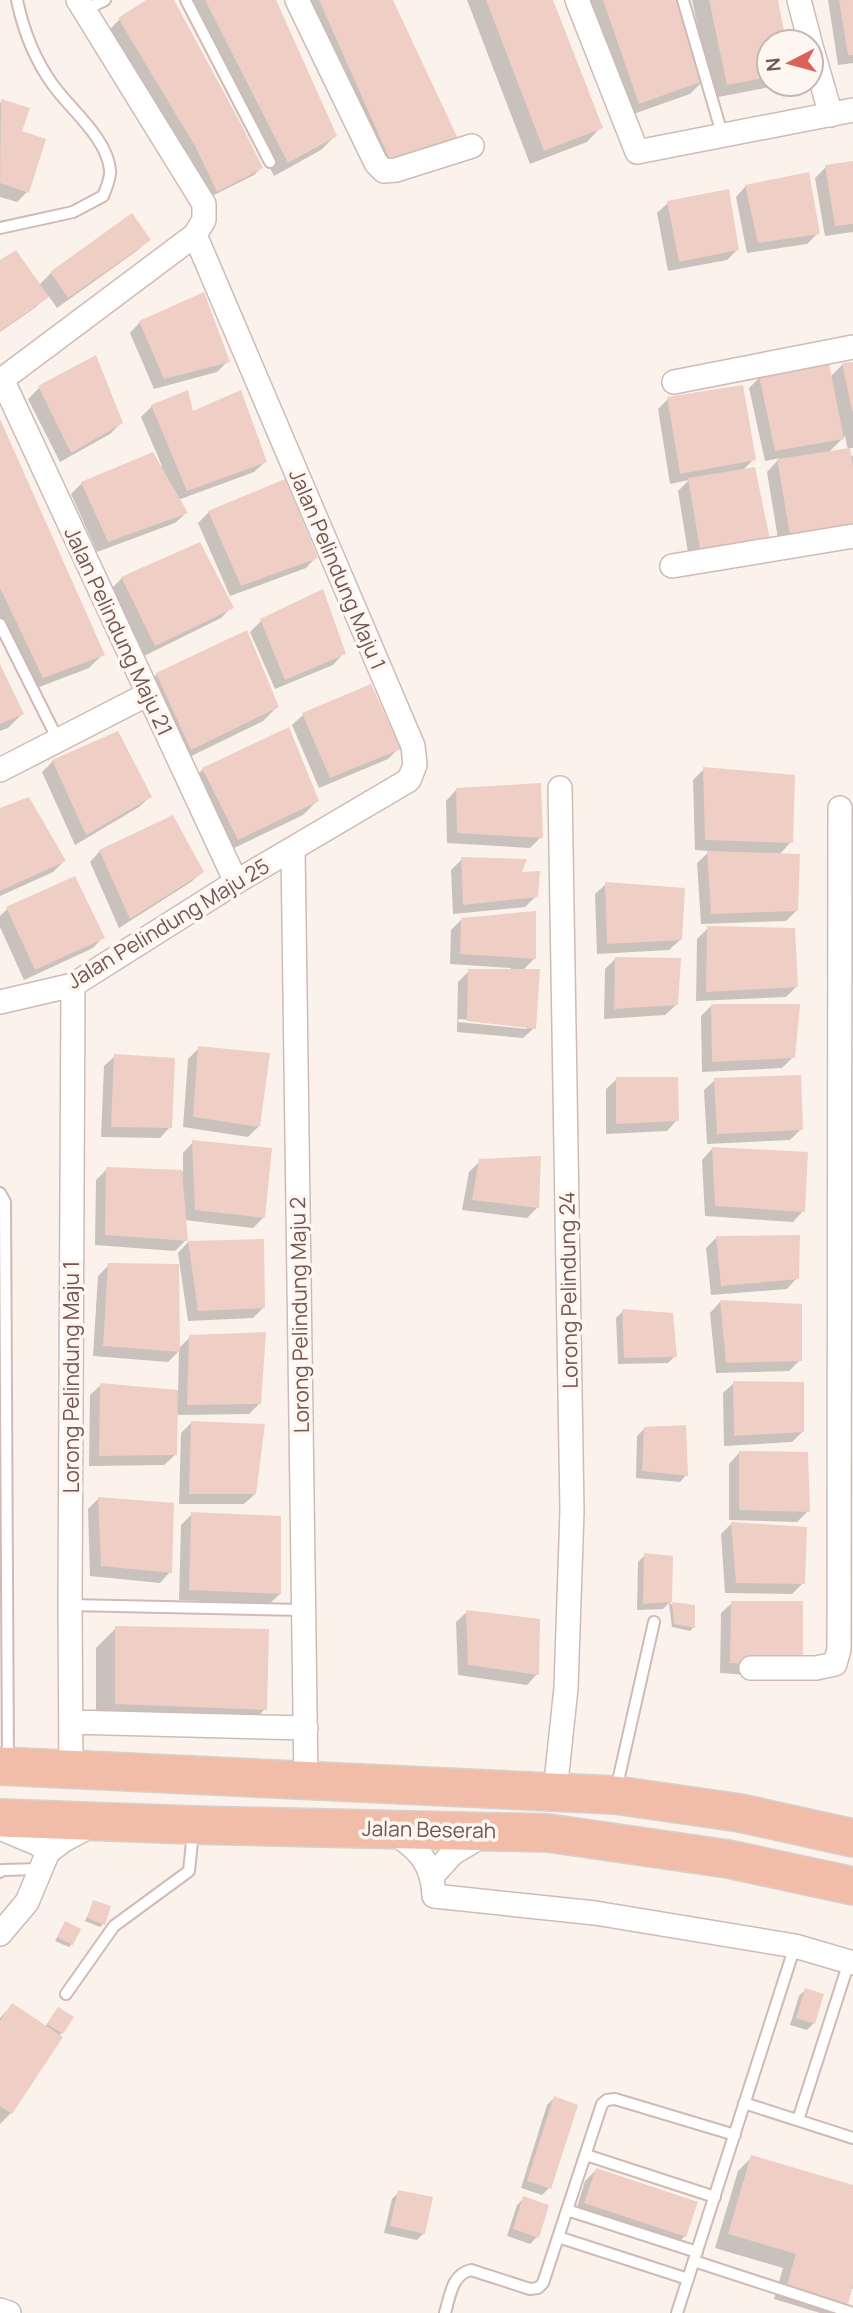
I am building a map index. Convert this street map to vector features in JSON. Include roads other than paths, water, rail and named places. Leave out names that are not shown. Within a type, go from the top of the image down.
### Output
[{"type":"highway","name":"Jalan Beserah","points":[[4,1766],[614,1795],[740,1813],[853,1839]]},
{"type":"highway","points":[[3,1821],[4,1766]]},
{"type":"highway","name":"Jalan Beserah","points":[[3,1821],[100,1821],[548,1833],[728,1859],[853,1886]]},
{"type":"street","points":[[297,0],[376,163],[384,171],[396,170],[472,146]]},
{"type":"street","points":[[577,0],[637,152],[842,113],[825,76]]},
{"type":"street","points":[[799,0],[806,28]]},
{"type":"street","points":[[1,380],[195,234],[204,220],[204,204],[89,4]]},
{"type":"street","name":"Jalan Pelindung Maju 1","points":[[195,234],[413,746],[415,765],[409,780],[293,849]]},
{"type":"street","points":[[674,382],[853,346]]},
{"type":"street","name":"Jalan Pelindung Maju 21","points":[[1,380],[236,882]]},
{"type":"street","points":[[672,566],[853,536]]},
{"type":"street","points":[[0,770],[148,694]]},
{"type":"street","name":"Lorong Pelindung 24","points":[[555,1792],[566,1688],[572,1511],[560,788]]},
{"type":"street","points":[[751,1668],[817,1668],[835,1664],[839,1649],[846,1302],[840,808]]},
{"type":"street","name":"Jalan Pelindung Maju 25","points":[[0,1002],[73,985],[293,849]]},
{"type":"street","name":"Lorong Pelindung Maju 2","points":[[293,849],[306,1782]]},
{"type":"street","name":"Lorong Pelindung Maju 1","points":[[71,1770],[73,985]]},
{"type":"street","points":[[71,1722],[306,1728]]},
{"type":"street","points":[[3,1821],[11,1830],[38,1844],[45,1861]]},
{"type":"street","points":[[0,1934],[27,1902],[45,1861],[75,1833],[100,1821]]},
{"type":"street","points":[[387,1828],[413,1847],[433,1875],[434,1896],[596,1913],[794,1946],[851,1963]]},
{"type":"street","points":[[433,1875],[453,1853],[492,1831]]},
{"type":"street","points":[[0,2310],[9,2313]]},
{"type":"lane","points":[[0,228],[73,212],[103,196],[111,171],[99,141],[52,84],[34,51],[21,19],[17,0]]},
{"type":"lane","points":[[186,0],[270,162]]},
{"type":"lane","points":[[683,0],[723,137]]},
{"type":"lane","points":[[0,624],[58,740]]},
{"type":"lane","points":[[0,1193],[5,1202],[4,1766]]},
{"type":"lane","points":[[70,1605],[304,1610]]},
{"type":"lane","points":[[614,1795],[654,1622]]},
{"type":"lane","points":[[66,1994],[114,1926],[189,1871],[193,1825]]},
{"type":"lane","points":[[0,1872],[45,1861]]},
{"type":"lane","points":[[677,2313],[794,1946]]},
{"type":"lane","points":[[798,2120],[851,1963]]},
{"type":"lane","points":[[445,2313],[457,2277],[462,2272],[471,2270],[530,2289],[538,2288],[543,2283],[603,2104],[607,2100],[615,2099],[735,2135]]},
{"type":"lane","points":[[744,2103],[853,2138]]},
{"type":"lane","points":[[586,2154],[715,2197]]},
{"type":"lane","points":[[567,2210],[840,2311],[853,2313]]},
{"type":"lane","points":[[558,2237],[688,2279]]}]
